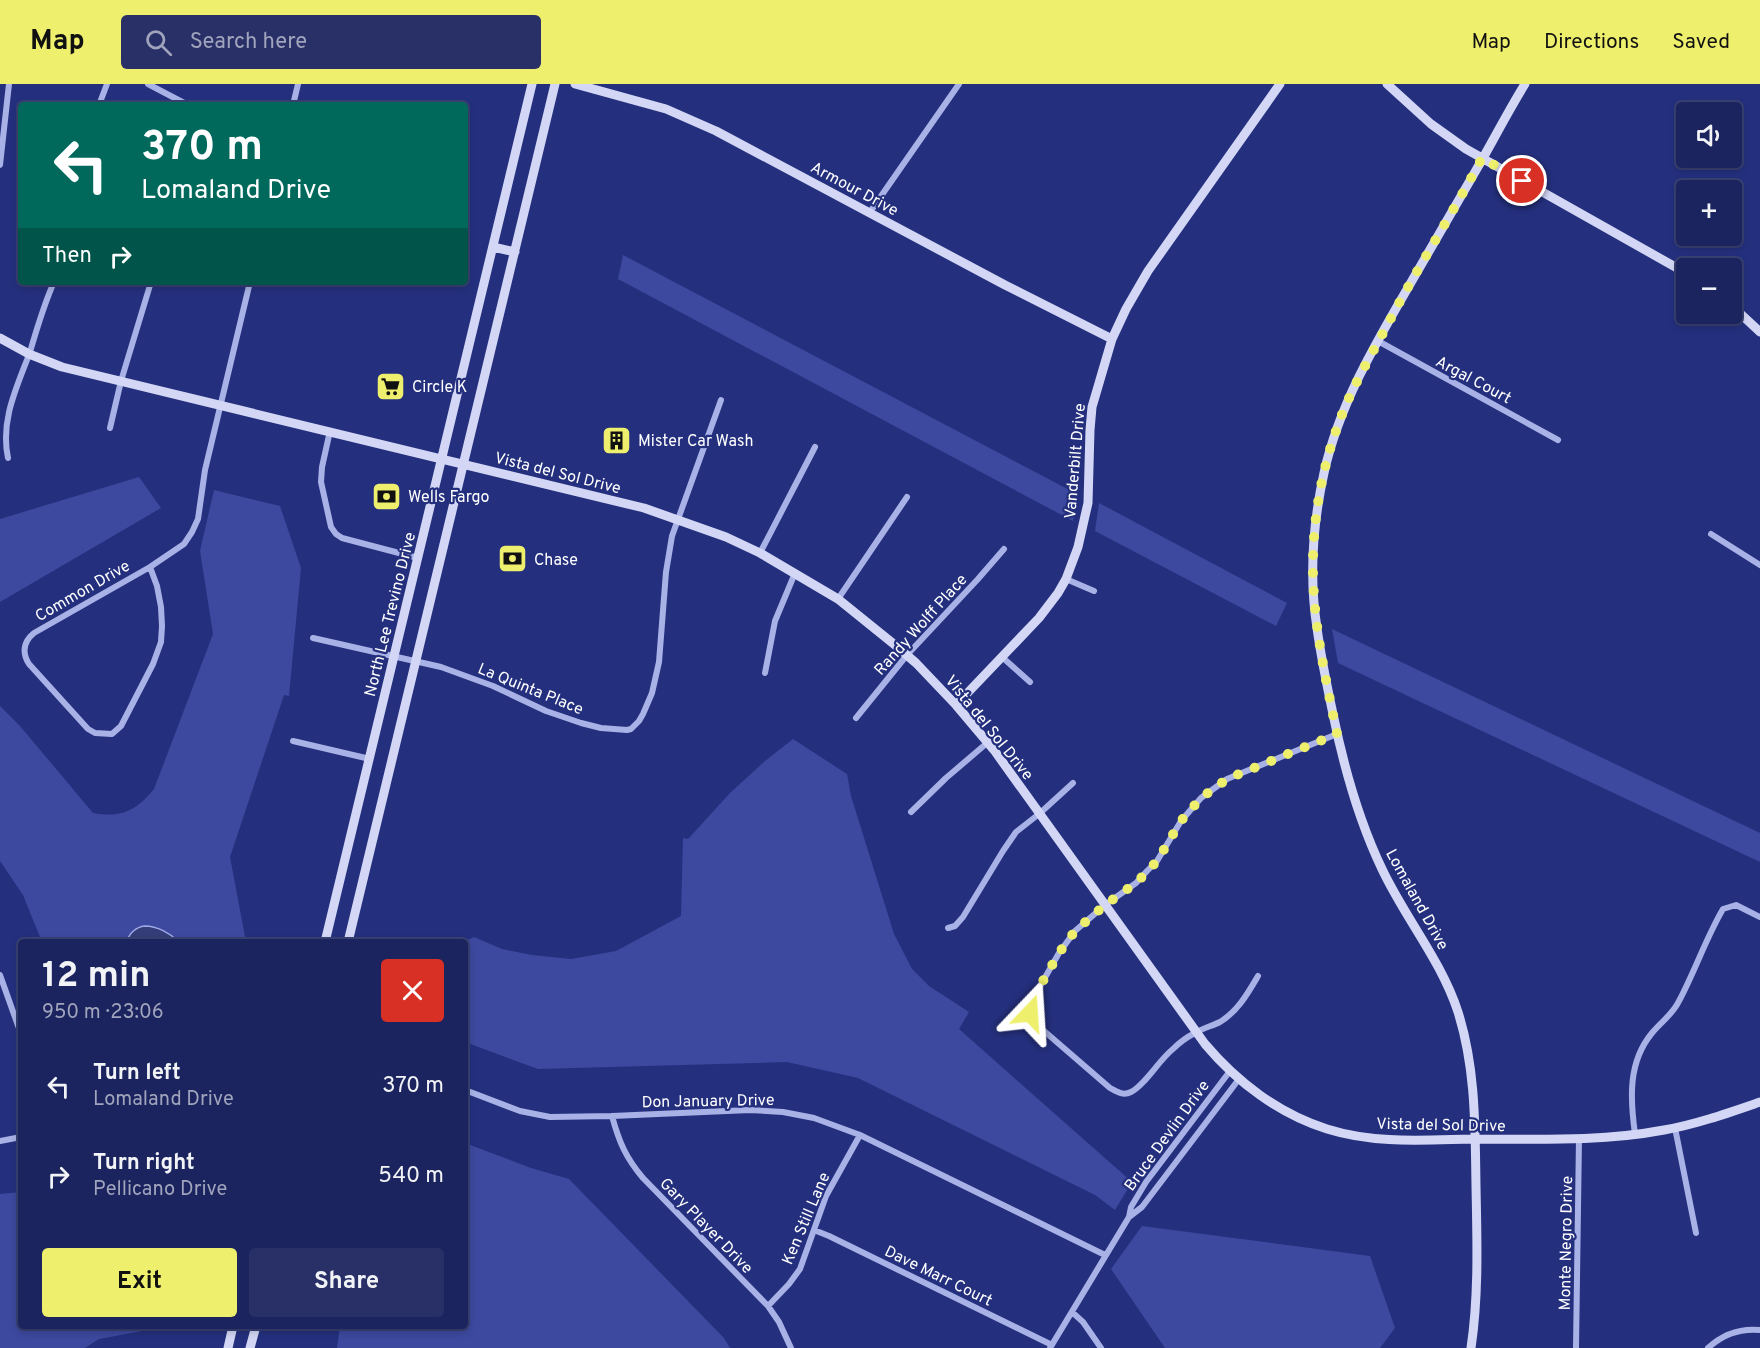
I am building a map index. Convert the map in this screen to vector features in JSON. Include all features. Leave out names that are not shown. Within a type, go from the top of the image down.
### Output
[{"type":"main road","name":"North Lee Trevino Drive","points":[[326,939],[532,84]]},
{"type":"main road","points":[[349,939],[555,84]]},
{"type":"main road","name":"Armour Drive","points":[[575,84],[674,112],[716,131],[1005,285],[1112,339]]},
{"type":"main road","name":"Vanderbilt Drive","points":[[957,705],[1039,618],[1066,579],[1078,547],[1088,503],[1092,407],[1112,339],[1148,271],[1280,84]]},
{"type":"main road","points":[[1386,84],[1431,124],[1482,158],[1676,267]]},
{"type":"main road","name":"Lomaland Drive","points":[[1471,1348],[1476,1293],[1474,1096],[1470,1064],[1454,1000],[1441,970],[1394,893],[1374,851],[1351,791],[1337,734],[1316,626],[1314,536],[1331,447],[1349,397],[1378,341],[1525,84]]},
{"type":"main road","points":[[493,248],[515,252]]},
{"type":"main road","points":[[1742,315],[1760,332]]},
{"type":"main road","name":"Vista del Sol Drive","points":[[0,338],[29,354],[62,367],[644,508],[726,537],[795,573],[838,599],[908,656],[957,705],[1039,814],[1196,1032],[1230,1071],[1252,1090],[1286,1111],[1325,1128],[1369,1138],[1403,1141],[1580,1138],[1675,1128],[1714,1118],[1760,1102]]},
{"type":"main road","points":[[228,1348],[232,1329]]},
{"type":"main road","points":[[250,1348],[255,1329]]},
{"type":"street","points":[[0,165],[9,84]]},
{"type":"street","points":[[100,102],[107,84]]},
{"type":"street","points":[[148,84],[182,102]]},
{"type":"street","points":[[294,102],[298,84]]},
{"type":"street","points":[[870,212],[958,84]]},
{"type":"street","points":[[8,458],[5,434],[7,415],[53,285]]},
{"type":"street","points":[[110,428],[121,381],[150,285]]},
{"type":"street","name":"Common Drive","points":[[150,567],[161,607],[162,626],[159,651],[122,726],[112,734],[95,733],[88,729],[29,664],[24,648],[27,640],[34,633],[150,567],[184,544],[192,532],[201,507],[205,470],[249,285]]},
{"type":"street","name":"Argal Court","points":[[1378,341],[1558,440]]},
{"type":"street","points":[[679,519],[721,400]]},
{"type":"street","points":[[330,431],[321,482],[331,527],[342,538],[418,558]]},
{"type":"street","points":[[760,553],[815,447]]},
{"type":"street","points":[[838,599],[907,497]]},
{"type":"street","name":"La Quinta Place","points":[[313,638],[441,668],[485,682],[546,711],[581,723],[601,728],[631,729],[643,714],[652,693],[657,672],[661,651],[668,553],[679,519]]},
{"type":"street","points":[[1712,534],[1760,565]]},
{"type":"street","name":"Randy Wolff Place","points":[[856,718],[1004,549]]},
{"type":"street","points":[[765,673],[775,621],[795,573]]},
{"type":"street","points":[[1066,579],[1094,591]]},
{"type":"street","points":[[1002,657],[1030,682]]},
{"type":"street","points":[[1258,976],[1241,1003],[1232,1012],[1220,1022],[1196,1032],[1172,1050],[1131,1093],[1124,1094],[1110,1088],[1036,1024],[1030,1013],[1031,1002],[1059,953],[1075,931],[1148,871],[1190,810],[1201,798],[1227,779],[1337,734]]},
{"type":"street","points":[[293,741],[370,759]]},
{"type":"street","points":[[911,812],[987,743]]},
{"type":"street","points":[[948,928],[955,926],[963,917],[1016,832],[1073,783]]},
{"type":"street","points":[[1635,1134],[1632,1076],[1639,1052],[1647,1039],[1678,1003],[1723,909],[1736,905],[1760,917]]},
{"type":"street","points":[[0,975],[18,1026]]},
{"type":"street","points":[[0,1001],[8,998]]},
{"type":"street","name":"Bruce Devlin Drive","points":[[1051,1346],[1129,1217],[1131,1207],[1146,1182],[1230,1071]]},
{"type":"street","name":"Bruce Devlin Drive","points":[[1129,1217],[1142,1207],[1239,1079]]},
{"type":"street","name":"Don January Drive","points":[[468,1091],[532,1114],[550,1117],[750,1110],[783,1112],[814,1118],[860,1136],[1105,1256]]},
{"type":"street","name":"Gary Player Drive","points":[[612,1116],[620,1144],[637,1171],[768,1306],[779,1322],[791,1348]]},
{"type":"street","points":[[1675,1128],[1696,1233]]},
{"type":"street","name":"Ken Still Lane","points":[[768,1306],[800,1269],[826,1196],[860,1136]]},
{"type":"street","points":[[0,1141],[18,1138]]},
{"type":"street","name":"Monte Negro Drive","points":[[1576,1348],[1580,1138]]},
{"type":"street","name":"Dave Marr Court","points":[[814,1230],[1051,1346]]},
{"type":"street","points":[[1072,1312],[1083,1322],[1101,1348]]},
{"type":"street","points":[[1708,1348],[1733,1332],[1760,1330]]},
{"type":"shaded area","points":[[623,255],[1077,494],[1073,521],[618,279]]},
{"type":"shaded area","points":[[139,477],[161,508],[0,602],[0,519]]},
{"type":"shaded area","points":[[214,490],[280,506],[301,568],[289,696],[284,695],[230,857],[245,939],[41,939],[23,895],[0,861],[0,706],[20,726],[93,813],[120,813],[141,803],[154,789],[213,634],[200,551]]},
{"type":"shaded area","points":[[1099,503],[1287,603],[1276,626],[1095,531]]},
{"type":"shaded area","points":[[1332,629],[1760,833],[1760,862],[1338,663]]},
{"type":"shaded area","points":[[793,739],[847,774],[851,796],[894,934],[912,969],[929,986],[969,1012],[959,1029],[1132,1182],[1115,1210],[1095,1195],[858,1078],[787,1062],[538,1069],[468,1043],[468,940],[474,937],[502,949],[571,959],[616,951],[681,916],[683,838],[688,839],[730,793]]},
{"type":"shaded area","points":[[154,927],[176,939],[128,939],[133,931],[139,928]]},
{"type":"shaded area","points":[[468,1144],[531,1168],[569,1179],[724,1338],[730,1348],[337,1348],[340,1329],[468,1329]]},
{"type":"shaded area","points":[[18,1192],[18,1329],[147,1329],[99,1339],[85,1348],[0,1348],[0,1194]]},
{"type":"shaded area","points":[[1142,1226],[1370,1256],[1395,1328],[1380,1348],[1165,1348],[1111,1269]]},
{"type":"place","name":"Circle K","points":[[391,386]]},
{"type":"place","name":"Mister Car Wash","points":[[617,440]]},
{"type":"place","name":"Wells Fargo","points":[[387,496]]},
{"type":"place","name":"Chase","points":[[513,559]]},
{"type":"route","points":[[1030,1013],[1031,1002],[1069,938],[1088,919],[1136,883],[1148,871],[1157,861],[1181,821],[1201,798],[1227,779],[1337,734],[1316,626],[1313,572],[1314,536],[1320,495],[1331,447],[1342,414],[1398,304],[1482,158],[1522,181]]}]
